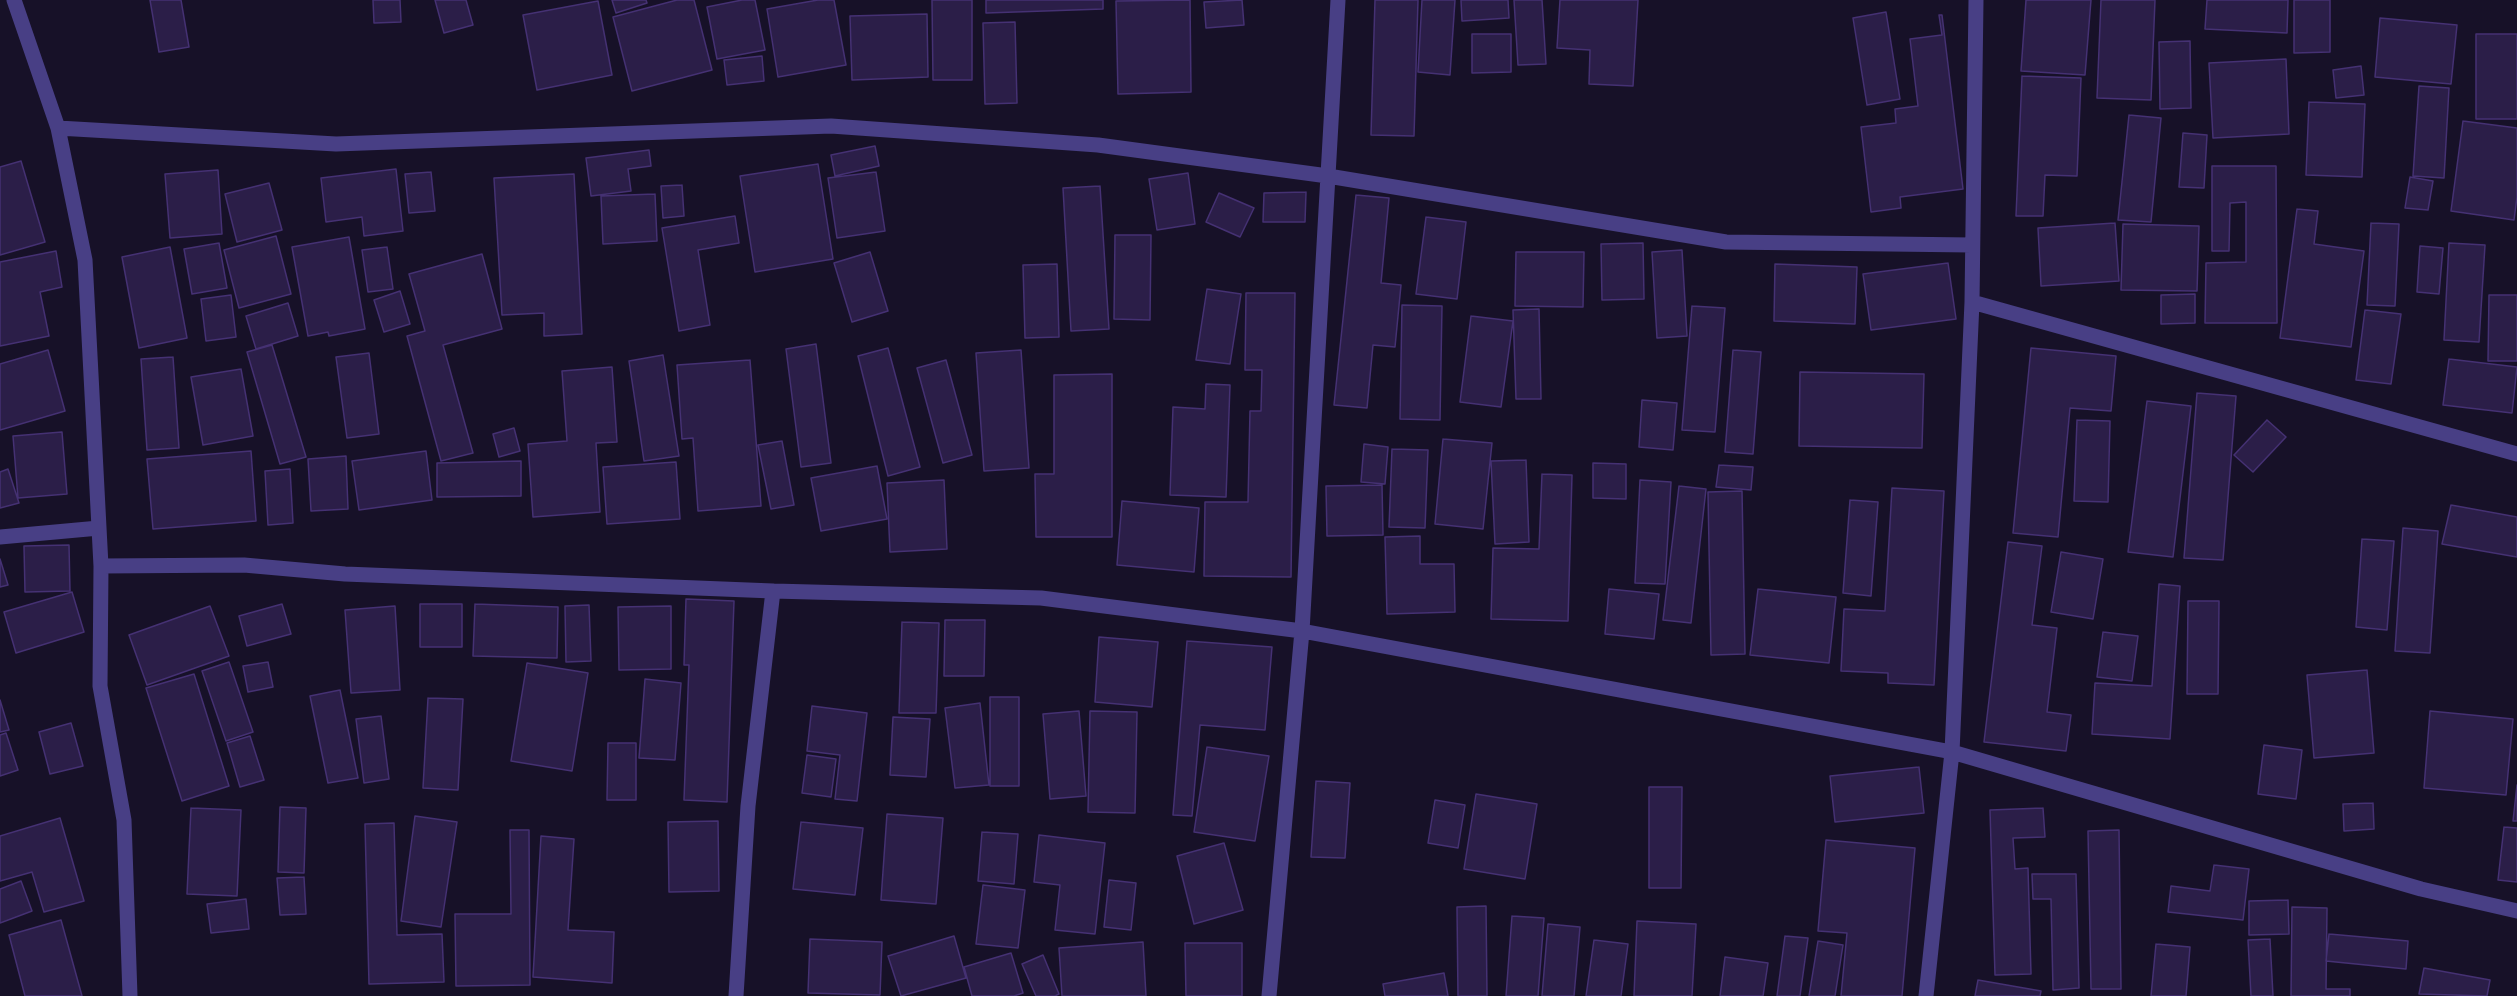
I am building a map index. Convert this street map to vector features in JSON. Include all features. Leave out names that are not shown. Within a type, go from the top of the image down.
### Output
[{"type":"street","points":[[14,0],[58,128],[84,260],[101,566],[100,686],[124,820],[130,996]]},
{"type":"street","points":[[1269,996],[1302,630],[1338,0]]},
{"type":"street","points":[[1926,996],[1952,752],[1972,302],[1976,0]]},
{"type":"street","points":[[58,128],[336,144],[831,126],[1098,145],[1328,176],[1726,242],[1972,246]]},
{"type":"street","points":[[1972,302],[2517,454]]},
{"type":"street","points":[[0,537],[99,528]]},
{"type":"street","points":[[101,566],[244,565],[345,574],[773,591],[1041,598],[1302,630],[1952,752],[2421,889],[2517,912]]},
{"type":"street","points":[[736,996],[748,806],[773,591]]},
{"type":"building","points":[[150,0],[181,0],[189,47],[159,52]]},
{"type":"building","points":[[373,0],[400,0],[401,22],[374,23]]},
{"type":"building","points":[[435,0],[466,0],[473,25],[444,33]]},
{"type":"building","points":[[612,0],[646,0],[647,3],[616,13]]},
{"type":"building","points":[[677,0],[694,0],[712,70],[632,91],[613,17]]},
{"type":"building","points":[[742,0],[755,0],[765,50],[717,59],[707,7]]},
{"type":"building","points":[[818,0],[834,0],[846,65],[778,77],[767,9]]},
{"type":"building","points":[[932,0],[972,0],[972,80],[933,80]]},
{"type":"building","points":[[986,0],[1103,0],[1103,9],[986,13]]},
{"type":"building","points":[[1190,0],[1191,92],[1118,94],[1116,1]]},
{"type":"building","points":[[1242,0],[1244,25],[1206,28],[1204,2]]},
{"type":"building","points":[[1375,0],[1418,0],[1414,136],[1371,135]]},
{"type":"building","points":[[1422,0],[1455,0],[1450,75],[1418,72]]},
{"type":"building","points":[[1461,0],[1508,0],[1509,18],[1462,21]]},
{"type":"building","points":[[1514,0],[1542,0],[1546,64],[1518,65]]},
{"type":"building","points":[[1560,0],[1638,0],[1633,86],[1589,84],[1590,50],[1557,48]]},
{"type":"building","points":[[2026,0],[2091,0],[2085,75],[2021,71]]},
{"type":"building","points":[[2101,0],[2155,0],[2151,100],[2097,98]]},
{"type":"building","points":[[2207,0],[2288,0],[2287,33],[2205,29]]},
{"type":"building","points":[[2294,0],[2330,0],[2330,52],[2294,53]]},
{"type":"building","points":[[598,1],[612,75],[537,90],[523,15]]},
{"type":"building","points":[[1886,12],[1900,99],[1867,105],[1853,18]]},
{"type":"building","points":[[927,14],[928,77],[852,80],[850,16]]},
{"type":"building","points":[[1939,15],[1942,15],[1963,189],[1900,197],[1901,208],[1871,212],[1861,127],[1896,123],[1895,109],[1918,106],[1910,39],[1942,35]]},
{"type":"building","points":[[2380,18],[2457,25],[2451,84],[2375,77]]},
{"type":"building","points":[[1015,22],[1017,103],[985,104],[983,23]]},
{"type":"building","points":[[1472,34],[1511,34],[1511,72],[1472,73]]},
{"type":"building","points":[[2476,34],[2517,34],[2517,119],[2476,119]]},
{"type":"building","points":[[2190,41],[2191,108],[2160,109],[2159,42]]},
{"type":"building","points":[[762,56],[764,81],[727,85],[724,60]]},
{"type":"building","points":[[2286,59],[2289,134],[2213,138],[2209,63]]},
{"type":"building","points":[[2361,66],[2364,95],[2336,98],[2333,70]]},
{"type":"building","points":[[2022,76],[2081,78],[2077,176],[2045,175],[2043,216],[2016,216]]},
{"type":"building","points":[[2419,86],[2449,88],[2444,178],[2413,176]]},
{"type":"building","points":[[2309,102],[2365,104],[2362,177],[2306,175]]},
{"type":"building","points":[[2129,115],[2161,118],[2151,222],[2118,220]]},
{"type":"building","points":[[2463,121],[2517,128],[2517,197],[2514,220],[2451,211]]},
{"type":"building","points":[[2183,133],[2207,135],[2204,188],[2179,187]]},
{"type":"building","points":[[875,146],[879,166],[835,176],[831,155]]},
{"type":"building","points":[[649,150],[651,166],[628,169],[631,191],[591,196],[586,158]]},
{"type":"building","points":[[21,161],[45,242],[0,255],[0,167]]},
{"type":"building","points":[[818,164],[833,259],[755,272],[740,176]]},
{"type":"building","points":[[2212,166],[2276,166],[2277,323],[2205,323],[2206,263],[2246,262],[2246,202],[2230,203],[2229,251],[2212,251]]},
{"type":"building","points":[[396,169],[403,231],[364,236],[362,217],[326,222],[321,178]]},
{"type":"building","points":[[218,170],[222,234],[170,238],[165,174]]},
{"type":"building","points":[[431,172],[435,211],[409,213],[405,174]]},
{"type":"building","points":[[876,172],[885,231],[837,238],[828,178]]},
{"type":"building","points":[[1188,173],[1195,224],[1157,230],[1149,179]]},
{"type":"building","points":[[574,174],[582,334],[544,336],[544,313],[502,315],[494,178]]},
{"type":"building","points":[[2410,177],[2433,181],[2428,210],[2405,208]]},
{"type":"building","points":[[269,183],[282,230],[237,242],[225,194]]},
{"type":"building","points":[[682,185],[684,216],[663,218],[661,186]]},
{"type":"building","points":[[1100,186],[1109,329],[1071,331],[1063,188]]},
{"type":"building","points":[[1306,192],[1305,222],[1263,222],[1264,193]]},
{"type":"building","points":[[1219,193],[1254,208],[1240,237],[1206,222]]},
{"type":"building","points":[[655,194],[657,241],[603,244],[601,196]]},
{"type":"building","points":[[1356,195],[1389,198],[1381,283],[1401,285],[1395,347],[1373,345],[1367,408],[1334,405]]},
{"type":"building","points":[[2297,209],[2318,211],[2314,244],[2364,251],[2351,347],[2280,338]]},
{"type":"building","points":[[735,216],[739,243],[698,250],[710,325],[679,331],[662,228]]},
{"type":"building","points":[[1426,217],[1466,222],[1457,299],[1416,294]]},
{"type":"building","points":[[2115,223],[2119,281],[2041,286],[2038,228]]},
{"type":"building","points":[[2371,223],[2399,224],[2395,306],[2367,305]]},
{"type":"building","points":[[2123,224],[2199,226],[2197,291],[2121,290]]},
{"type":"building","points":[[1115,235],[1151,235],[1150,320],[1114,319]]},
{"type":"building","points":[[276,236],[291,294],[239,308],[224,250]]},
{"type":"building","points":[[349,237],[365,329],[329,336],[328,332],[308,336],[292,247]]},
{"type":"building","points":[[219,243],[227,288],[192,294],[184,249]]},
{"type":"building","points":[[1643,243],[1644,299],[1602,300],[1601,244]]},
{"type":"building","points":[[2449,243],[2485,245],[2479,342],[2444,340]]},
{"type":"building","points":[[2420,246],[2443,248],[2439,294],[2417,292]]},
{"type":"building","points":[[170,247],[187,338],[139,348],[122,257]]},
{"type":"building","points":[[387,247],[393,289],[368,292],[362,250]]},
{"type":"building","points":[[1682,250],[1687,336],[1657,338],[1652,252]]},
{"type":"building","points":[[56,251],[62,287],[40,292],[49,336],[0,346],[0,262]]},
{"type":"building","points":[[870,252],[888,311],[852,322],[834,263]]},
{"type":"building","points":[[1516,252],[1584,252],[1583,307],[1515,306]]},
{"type":"building","points":[[482,254],[502,329],[443,345],[473,453],[441,461],[407,336],[425,331],[409,274]]},
{"type":"building","points":[[1948,263],[1956,319],[1871,330],[1863,274]]},
{"type":"building","points":[[1057,264],[1059,337],[1025,338],[1023,265]]},
{"type":"building","points":[[1775,264],[1857,267],[1855,324],[1774,321]]},
{"type":"building","points":[[1207,289],[1241,294],[1230,364],[1196,360]]},
{"type":"building","points":[[400,291],[410,324],[384,332],[374,300]]},
{"type":"building","points":[[1246,293],[1295,293],[1291,577],[1204,576],[1205,502],[1248,502],[1250,411],[1261,411],[1262,370],[1245,370]]},
{"type":"building","points":[[2195,294],[2195,323],[2161,324],[2161,295]]},
{"type":"building","points":[[231,295],[236,337],[206,341],[201,299]]},
{"type":"building","points":[[2489,295],[2517,295],[2517,361],[2488,361]]},
{"type":"building","points":[[288,303],[298,336],[256,349],[246,316]]},
{"type":"building","points":[[1402,305],[1442,306],[1440,420],[1400,419]]},
{"type":"building","points":[[1692,306],[1725,308],[1715,432],[1682,430]]},
{"type":"building","points":[[1539,309],[1541,399],[1516,399],[1513,310]]},
{"type":"building","points":[[2365,310],[2401,314],[2391,384],[2356,380]]},
{"type":"building","points":[[1471,316],[1513,321],[1501,407],[1460,402]]},
{"type":"building","points":[[816,344],[831,463],[801,467],[786,349]]},
{"type":"building","points":[[272,345],[306,457],[280,464],[247,352]]},
{"type":"building","points":[[888,348],[920,467],[888,476],[858,356]]},
{"type":"building","points":[[2031,348],[2116,356],[2111,411],[2070,408],[2058,537],[2013,533]]},
{"type":"building","points":[[48,350],[65,411],[0,430],[0,364]]},
{"type":"building","points":[[1021,350],[1029,468],[984,471],[976,353]]},
{"type":"building","points":[[1733,350],[1761,352],[1753,454],[1725,452]]},
{"type":"building","points":[[369,353],[379,434],[347,438],[336,357]]},
{"type":"building","points":[[663,355],[679,456],[644,461],[629,361]]},
{"type":"building","points":[[173,357],[179,448],[147,450],[141,359]]},
{"type":"building","points":[[2449,359],[2517,367],[2512,413],[2443,405]]},
{"type":"building","points":[[750,360],[761,506],[698,511],[693,438],[682,439],[677,365]]},
{"type":"building","points":[[946,360],[972,455],[943,463],[917,368]]},
{"type":"building","points":[[612,367],[617,442],[596,443],[600,512],[533,517],[528,444],[567,441],[562,371]]},
{"type":"building","points":[[241,369],[253,436],[203,445],[191,377]]},
{"type":"building","points":[[1800,372],[1924,374],[1922,448],[1799,446]]},
{"type":"building","points":[[1112,374],[1112,537],[1036,537],[1035,474],[1054,474],[1054,375]]},
{"type":"building","points":[[1206,384],[1230,385],[1226,497],[1170,495],[1173,407],[1205,409]]},
{"type":"building","points":[[2197,393],[2236,396],[2223,560],[2184,558]]},
{"type":"building","points":[[1642,400],[1677,403],[1673,450],[1639,447]]},
{"type":"building","points":[[2147,401],[2191,406],[2173,557],[2128,552]]},
{"type":"building","points":[[2077,420],[2110,421],[2108,502],[2074,501]]},
{"type":"building","points":[[2267,420],[2286,437],[2253,472],[2234,455]]},
{"type":"building","points":[[514,428],[520,451],[499,457],[493,434]]},
{"type":"building","points":[[62,432],[67,494],[18,498],[13,436]]},
{"type":"building","points":[[1443,439],[1492,443],[1483,529],[1435,524]]},
{"type":"building","points":[[782,441],[794,505],[771,509],[758,445]]},
{"type":"building","points":[[1364,444],[1388,447],[1385,484],[1361,482]]},
{"type":"building","points":[[1392,449],[1428,450],[1425,528],[1389,527]]},
{"type":"building","points":[[251,451],[256,521],[153,529],[147,459]]},
{"type":"building","points":[[426,451],[432,500],[359,510],[352,461]]},
{"type":"building","points":[[346,456],[348,509],[311,511],[308,459]]},
{"type":"building","points":[[1526,460],[1529,542],[1495,544],[1491,461]]},
{"type":"building","points":[[521,461],[521,496],[437,497],[437,463]]},
{"type":"building","points":[[676,462],[680,519],[607,524],[603,467]]},
{"type":"building","points":[[1593,463],[1626,464],[1626,499],[1593,498]]},
{"type":"building","points":[[1719,465],[1753,467],[1751,490],[1716,487]]},
{"type":"building","points":[[877,466],[887,519],[821,531],[811,478]]},
{"type":"building","points":[[8,469],[19,503],[0,508],[0,472]]},
{"type":"building","points":[[290,469],[293,523],[268,525],[265,471]]},
{"type":"building","points":[[1542,474],[1572,475],[1568,621],[1491,619],[1493,548],[1539,549]]},
{"type":"building","points":[[944,480],[947,549],[890,552],[887,483]]},
{"type":"building","points":[[1640,480],[1671,482],[1665,584],[1635,583]]},
{"type":"building","points":[[1382,485],[1383,535],[1327,536],[1326,486]]},
{"type":"building","points":[[1679,486],[1706,489],[1691,623],[1663,620]]},
{"type":"building","points":[[1892,488],[1944,491],[1934,685],[1888,683],[1888,673],[1841,671],[1844,609],[1885,611]]},
{"type":"building","points":[[1742,491],[1745,654],[1711,655],[1708,492]]},
{"type":"building","points":[[1850,500],[1878,502],[1871,596],[1843,593]]},
{"type":"building","points":[[1122,501],[1199,508],[1194,572],[1117,565]]},
{"type":"building","points":[[2451,505],[2517,517],[2517,557],[2442,544]]},
{"type":"building","points":[[2403,528],[2438,531],[2430,653],[2395,651]]},
{"type":"building","points":[[1420,536],[1420,564],[1454,564],[1455,612],[1387,614],[1385,537]]},
{"type":"building","points":[[2362,539],[2394,541],[2387,630],[2356,627]]},
{"type":"building","points":[[2008,542],[2042,546],[2032,625],[2057,628],[2047,712],[2071,715],[2066,751],[1984,742]]},
{"type":"building","points":[[69,545],[70,591],[25,592],[24,546]]},
{"type":"building","points":[[2061,552],[2103,559],[2093,619],[2051,612]]},
{"type":"building","points":[[0,559],[8,585],[0,587]]},
{"type":"building","points":[[2159,584],[2180,586],[2170,739],[2092,734],[2095,683],[2152,686]]},
{"type":"building","points":[[1609,589],[1659,594],[1654,639],[1605,634]]},
{"type":"building","points":[[1758,589],[1836,597],[1829,663],[1750,655]]},
{"type":"building","points":[[72,592],[84,632],[16,653],[4,612]]},
{"type":"building","points":[[686,599],[734,601],[727,802],[684,800],[689,665],[684,665]]},
{"type":"building","points":[[2188,601],[2219,601],[2218,694],[2187,694]]},
{"type":"building","points":[[282,604],[291,634],[247,646],[239,616]]},
{"type":"building","points":[[420,604],[462,604],[462,647],[420,647]]},
{"type":"building","points":[[475,604],[558,607],[557,658],[473,656]]},
{"type":"building","points":[[589,605],[591,661],[566,662],[565,606]]},
{"type":"building","points":[[210,606],[229,656],[147,685],[129,635]]},
{"type":"building","points":[[395,606],[400,690],[351,693],[345,610]]},
{"type":"building","points":[[671,606],[671,669],[619,670],[618,607]]},
{"type":"building","points":[[945,620],[985,620],[984,676],[944,676]]},
{"type":"building","points":[[902,622],[939,623],[936,713],[899,713]]},
{"type":"building","points":[[2103,632],[2138,636],[2132,681],[2097,677]]},
{"type":"building","points":[[1099,637],[1158,642],[1152,707],[1095,702]]},
{"type":"building","points":[[1187,641],[1272,647],[1265,730],[1200,725],[1192,816],[1173,815]]},
{"type":"building","points":[[229,662],[253,732],[226,741],[202,671]]},
{"type":"building","points":[[268,662],[273,687],[248,692],[243,666]]},
{"type":"building","points":[[527,663],[588,673],[572,771],[511,761]]},
{"type":"building","points":[[2367,670],[2374,753],[2314,758],[2307,675]]},
{"type":"building","points":[[194,674],[229,786],[182,801],[146,688]]},
{"type":"building","points":[[645,679],[681,683],[675,760],[639,758]]},
{"type":"building","points":[[340,690],[358,778],[328,783],[310,696]]},
{"type":"building","points":[[990,697],[1019,697],[1019,786],[990,786]]},
{"type":"building","points":[[428,698],[463,699],[458,790],[423,788]]},
{"type":"building","points":[[0,700],[9,730],[0,732]]},
{"type":"building","points":[[980,703],[989,785],[955,788],[945,708]]},
{"type":"building","points":[[812,706],[867,713],[857,801],[835,799],[840,755],[807,751]]},
{"type":"building","points":[[1079,711],[1086,796],[1050,799],[1043,714]]},
{"type":"building","points":[[1090,711],[1137,712],[1135,813],[1088,812]]},
{"type":"building","points":[[2430,711],[2513,719],[2506,795],[2424,788]]},
{"type":"building","points":[[381,716],[389,779],[364,783],[356,719]]},
{"type":"building","points":[[893,717],[930,719],[926,777],[890,775]]},
{"type":"building","points":[[71,723],[83,766],[50,774],[39,732]]},
{"type":"building","points":[[6,733],[18,770],[0,776],[0,735]]},
{"type":"building","points":[[250,736],[264,780],[240,787],[227,743]]},
{"type":"building","points":[[608,743],[636,743],[636,800],[607,800]]},
{"type":"building","points":[[2264,745],[2302,750],[2296,799],[2258,794]]},
{"type":"building","points":[[1207,747],[1269,756],[1255,841],[1194,832]]},
{"type":"building","points":[[807,755],[836,759],[831,797],[802,793]]},
{"type":"building","points":[[1919,767],[1924,813],[1835,822],[1830,776]]},
{"type":"building","points":[[1316,781],[1350,783],[1345,858],[1311,857]]},
{"type":"building","points":[[2517,785],[2517,821],[2513,821]]},
{"type":"building","points":[[1649,787],[1682,787],[1681,888],[1649,888]]},
{"type":"building","points":[[1476,794],[1537,804],[1525,879],[1464,869]]},
{"type":"building","points":[[1435,800],[1465,805],[1458,848],[1428,843]]},
{"type":"building","points":[[2373,803],[2374,829],[2344,831],[2343,804]]},
{"type":"building","points":[[280,807],[306,808],[304,873],[278,872]]},
{"type":"building","points":[[191,808],[241,810],[237,896],[187,894]]},
{"type":"building","points":[[2043,808],[2045,837],[2013,838],[2015,869],[2028,868],[2031,974],[1995,975],[1990,810]]},
{"type":"building","points":[[887,814],[943,818],[936,904],[881,900]]},
{"type":"building","points":[[415,816],[457,822],[441,927],[401,921]]},
{"type":"building","points":[[60,818],[84,901],[44,912],[32,872],[0,881],[0,836]]},
{"type":"building","points":[[718,821],[719,891],[669,892],[668,822]]},
{"type":"building","points":[[801,822],[863,828],[855,895],[793,889]]},
{"type":"building","points":[[394,823],[397,935],[442,934],[444,982],[369,984],[365,824]]},
{"type":"building","points":[[2504,827],[2517,828],[2517,882],[2498,880]]},
{"type":"building","points":[[510,830],[529,830],[530,985],[456,986],[455,914],[511,914]]},
{"type":"building","points":[[2119,830],[2121,989],[2091,989],[2088,831]]},
{"type":"building","points":[[982,832],[1018,834],[1014,884],[978,881]]},
{"type":"building","points":[[1039,835],[1105,843],[1095,934],[1055,930],[1060,885],[1034,882]]},
{"type":"building","points":[[541,836],[574,839],[568,930],[614,932],[612,983],[533,977]]},
{"type":"building","points":[[1826,840],[1915,848],[1902,996],[1841,996],[1847,933],[1818,931]]},
{"type":"building","points":[[1224,843],[1243,910],[1194,924],[1177,856]]},
{"type":"building","points":[[2214,865],[2249,869],[2243,920],[2168,912],[2171,886],[2210,891]]},
{"type":"building","points":[[2032,874],[2076,874],[2079,988],[2053,990],[2051,899],[2033,899]]},
{"type":"building","points":[[304,877],[306,914],[280,915],[277,878]]},
{"type":"building","points":[[1109,880],[1136,883],[1131,930],[1104,927]]},
{"type":"building","points":[[21,881],[32,911],[0,923],[0,889]]},
{"type":"building","points":[[983,885],[1025,890],[1018,948],[976,944]]},
{"type":"building","points":[[246,899],[249,929],[211,933],[207,904]]},
{"type":"building","points":[[2288,900],[2289,934],[2249,935],[2249,901]]},
{"type":"building","points":[[1486,906],[1487,996],[1458,996],[1457,907]]},
{"type":"building","points":[[2292,907],[2327,908],[2326,989],[2350,989],[2350,996],[2291,996]]},
{"type":"building","points":[[1512,916],[1544,918],[1538,996],[1506,996]]},
{"type":"building","points":[[61,920],[82,996],[25,996],[9,935]]},
{"type":"building","points":[[1637,921],[1696,924],[1692,996],[1634,996]]},
{"type":"building","points":[[1548,924],[1580,927],[1574,996],[1542,996]]},
{"type":"building","points":[[2329,934],[2408,941],[2406,969],[2326,961]]},
{"type":"building","points":[[954,936],[966,978],[901,996],[888,956]]},
{"type":"building","points":[[1785,936],[1808,938],[1800,996],[1777,996]]},
{"type":"building","points":[[810,939],[882,942],[880,995],[808,993]]},
{"type":"building","points":[[2270,939],[2273,996],[2251,996],[2248,940]]},
{"type":"building","points":[[1594,940],[1628,944],[1621,996],[1586,996]]},
{"type":"building","points":[[1818,941],[1843,945],[1835,996],[1809,996]]},
{"type":"building","points":[[1143,942],[1146,996],[1062,996],[1059,948]]},
{"type":"building","points":[[1185,943],[1242,943],[1242,996],[1186,996]]},
{"type":"building","points":[[2156,944],[2190,947],[2186,996],[2151,996]]},
{"type":"building","points":[[1011,953],[1023,993],[1014,996],[972,996],[964,967]]},
{"type":"building","points":[[1043,955],[1059,994],[1055,996],[1036,996],[1022,964]]},
{"type":"building","points":[[1725,957],[1768,963],[1763,996],[1720,996]]},
{"type":"building","points":[[2424,968],[2490,980],[2487,996],[2419,994]]},
{"type":"building","points":[[1444,973],[1448,996],[1385,996],[1383,984]]},
{"type":"building","points":[[1978,980],[2041,991],[2040,996],[1975,996]]}]
